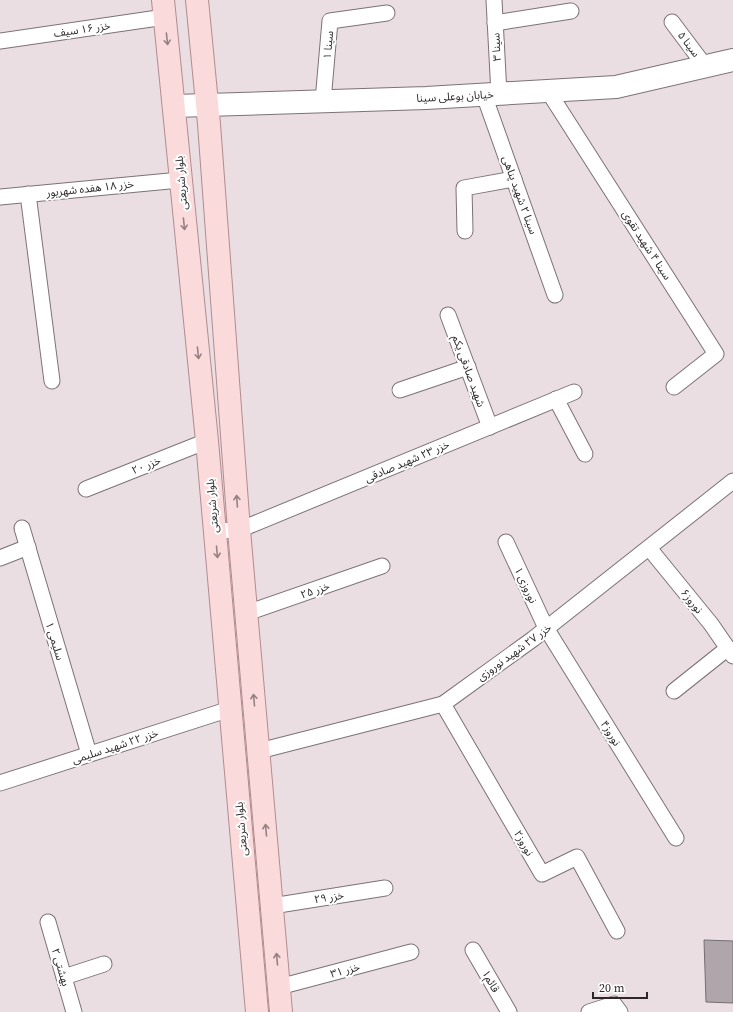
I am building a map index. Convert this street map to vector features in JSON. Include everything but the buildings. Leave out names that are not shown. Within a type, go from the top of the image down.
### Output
[{"type":"main road","points":[[197,0],[207,105],[239,530],[282,1012]]},
{"type":"main road","name":"بلوار شریعتی","points":[[164,9],[207,441],[257,1012]]},
{"type":"main road","name":"خیابان بوعلی سینا","points":[[174,106],[491,94],[616,87],[705,66],[732,62]]},
{"type":"street","name":"سینا ۳","points":[[491,94],[495,23],[494,0]]},
{"type":"street","name":"خزر ۱۶ سیف","points":[[0,41],[164,9]]},
{"type":"street","points":[[495,23],[571,11]]},
{"type":"street","name":"سینا ۱","points":[[323,101],[330,21],[387,13]]},
{"type":"street","name":"سینا ۵","points":[[672,22],[705,66]]},
{"type":"street","name":"سینا ۴ شهید تقوی","points":[[548,91],[716,354],[674,387]]},
{"type":"street","name":"سینا ۲ شهید پناهی","points":[[491,94],[514,179],[556,295]]},
{"type":"street","points":[[465,231],[464,188],[514,179]]},
{"type":"street","name":"خزر ۱۸ هفده شهریور","points":[[0,197],[180,180]]},
{"type":"street","points":[[28,194],[52,381]]},
{"type":"street","name":"شهید صادقی یکم","points":[[448,315],[490,427]]},
{"type":"street","points":[[400,390],[468,367]]},
{"type":"street","name":"خزر ۲۳ شهید صادقی","points":[[215,531],[239,530],[574,392]]},
{"type":"street","points":[[556,399],[585,454]]},
{"type":"street","name":"خزر ۲۰","points":[[86,489],[207,441]]},
{"type":"street","name":"خزر ۲۷ شهید نوروزی","points":[[259,751],[443,704],[546,628],[733,481]]},
{"type":"street","name":"سلیمی ۱","points":[[22,528],[89,754]]},
{"type":"street","name":"نوروزی ۱","points":[[506,542],[546,628]]},
{"type":"street","points":[[0,558],[28,547]]},
{"type":"street","name":"نوروز۶","points":[[649,548],[711,624],[730,652]]},
{"type":"street","name":"خزر ۲۵","points":[[247,613],[382,566]]},
{"type":"street","name":"نوروز۴","points":[[546,628],[676,838]]},
{"type":"street","points":[[674,691],[730,652]]},
{"type":"street","name":"نوروز۲","points":[[443,704],[542,874],[577,857],[617,931]]},
{"type":"street","name":"خزر ۲۲ شهید سلیمی","points":[[0,783],[230,709]]},
{"type":"street","name":"خزر ۲۹","points":[[272,906],[385,888]]},
{"type":"street","name":"بهشتی ۲","points":[[48,922],[74,1012]]},
{"type":"street","name":"قائم۱","points":[[473,950],[509,1012]]},
{"type":"street","name":"خزر ۳۱","points":[[279,987],[411,952]]},
{"type":"street","points":[[64,977],[104,964]]},
{"type":"street","points":[[589,1012],[614,1004],[620,1012]]}]
